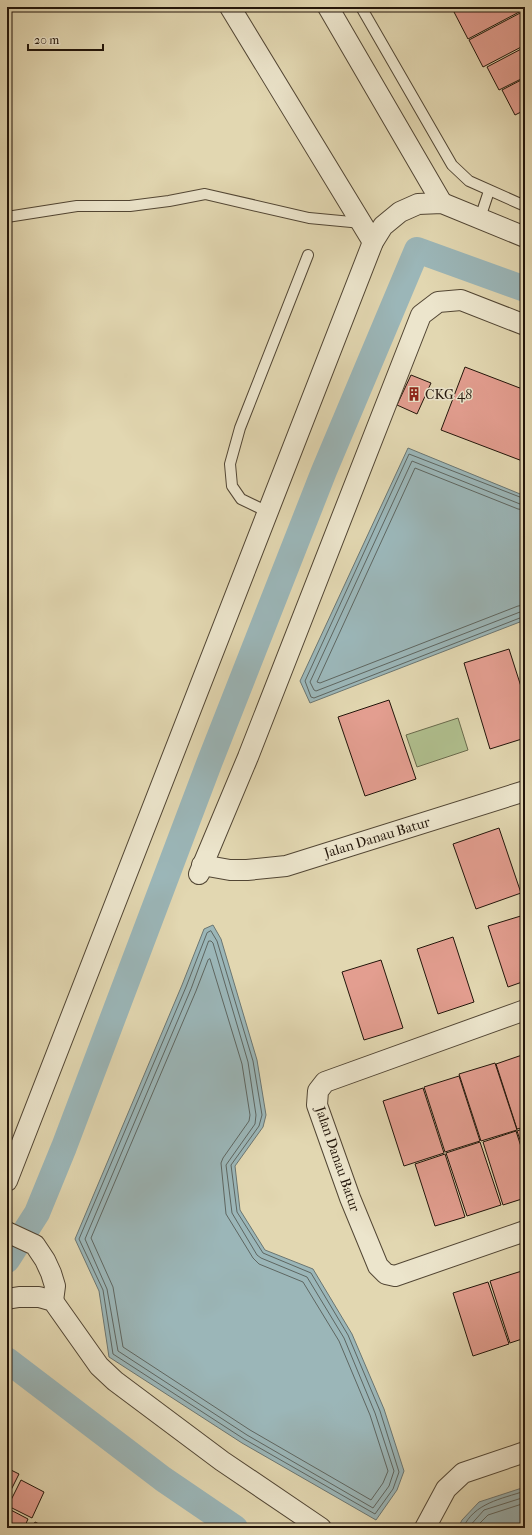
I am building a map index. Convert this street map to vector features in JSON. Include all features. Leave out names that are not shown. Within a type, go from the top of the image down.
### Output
[{"type":"street","points":[[230,7],[373,242]]},
{"type":"street","points":[[328,7],[442,202]]},
{"type":"street","points":[[7,1181],[373,242],[383,226],[400,212],[418,204],[442,202],[525,237]]},
{"type":"street","name":"Jalan Danau Batur","points":[[525,325],[461,300],[438,302],[421,315],[248,757],[201,869],[247,870],[286,866],[525,792]]},
{"type":"street","name":"Jalan Danau Batur","points":[[525,1010],[325,1082],[318,1091],[317,1105],[350,1198],[378,1266],[386,1274],[395,1276],[525,1231]]},
{"type":"street","points":[[7,1232],[35,1245],[45,1260],[51,1273],[55,1286],[53,1301]]},
{"type":"street","points":[[7,1299],[19,1296],[39,1296],[53,1301],[99,1366],[115,1381],[222,1461],[321,1528]]},
{"type":"street","points":[[425,1528],[446,1489],[463,1473],[525,1452]]},
{"type":"lane","points":[[361,7],[452,165],[469,181],[525,206]]},
{"type":"lane","points":[[480,218],[489,191]]},
{"type":"lane","points":[[7,217],[77,206],[130,206],[170,201],[205,194],[309,218],[362,223]]},
{"type":"lane","points":[[268,512],[241,499],[232,486],[230,464],[240,428],[308,255]]},
{"type":"green space","points":[[458,718],[468,750],[417,767],[406,735]]},
{"type":"water","points":[[408,448],[525,496],[525,620],[310,703],[300,681]]},
{"type":"water","points":[[213,925],[221,939],[257,1060],[266,1115],[263,1127],[235,1166],[240,1210],[265,1250],[313,1269],[352,1334],[384,1409],[404,1471],[397,1490],[376,1520],[242,1443],[109,1357],[99,1291],[75,1239],[182,985],[204,929]]},
{"type":"water","points":[[525,1487],[525,1528],[458,1528],[462,1520],[479,1502]]},
{"type":"building","points":[[464,7],[519,7],[521,11],[468,39],[454,12]]},
{"type":"building","points":[[522,12],[525,17],[525,45],[483,67],[469,40]]},
{"type":"building","points":[[525,47],[525,77],[499,90],[487,67]]},
{"type":"building","points":[[525,78],[525,110],[515,115],[502,90]]},
{"type":"building","points":[[465,367],[525,390],[525,462],[441,430]]},
{"type":"building","name":"CKG 48","points":[[411,375],[431,383],[417,414],[397,405]]},
{"type":"building","points":[[509,649],[525,699],[525,738],[490,749],[464,663]]},
{"type":"building","points":[[389,700],[416,779],[365,796],[338,717]]},
{"type":"building","points":[[499,828],[521,893],[476,909],[453,844]]},
{"type":"building","points":[[524,915],[525,981],[508,987],[488,926]]},
{"type":"building","points":[[453,937],[474,1002],[438,1014],[417,949]]},
{"type":"building","points":[[381,960],[403,1028],[364,1040],[342,972]]},
{"type":"building","points":[[525,1054],[525,1127],[517,1129],[496,1064]]},
{"type":"building","points":[[495,1063],[517,1130],[481,1141],[459,1074]]},
{"type":"building","points":[[459,1076],[480,1141],[445,1152],[424,1087]]},
{"type":"building","points":[[423,1088],[444,1153],[404,1166],[383,1101]]},
{"type":"building","points":[[525,1128],[525,1154],[517,1131]]},
{"type":"building","points":[[516,1131],[525,1159],[525,1198],[503,1205],[483,1142]]},
{"type":"building","points":[[480,1142],[501,1205],[467,1216],[446,1153]]},
{"type":"building","points":[[445,1154],[465,1217],[435,1226],[415,1164]]},
{"type":"building","points":[[525,1270],[525,1338],[510,1343],[490,1281]]},
{"type":"building","points":[[488,1282],[509,1344],[473,1356],[453,1293]]},
{"type":"building","points":[[7,1468],[19,1474],[7,1498]]},
{"type":"building","points":[[21,1480],[44,1492],[32,1518],[8,1506]]},
{"type":"building","points":[[7,1508],[28,1519],[24,1528],[7,1528]]},
{"type":"building","points":[[35,1522],[47,1528],[32,1528]]},
{"type":"waterway","points":[[7,1260],[37,1213],[64,1147],[210,761],[324,471],[417,250],[525,289]]},
{"type":"waterway","points":[[7,1360],[163,1479],[235,1528]]},
{"type":"place","name":"CKG 48","points":[[414,394]]}]
